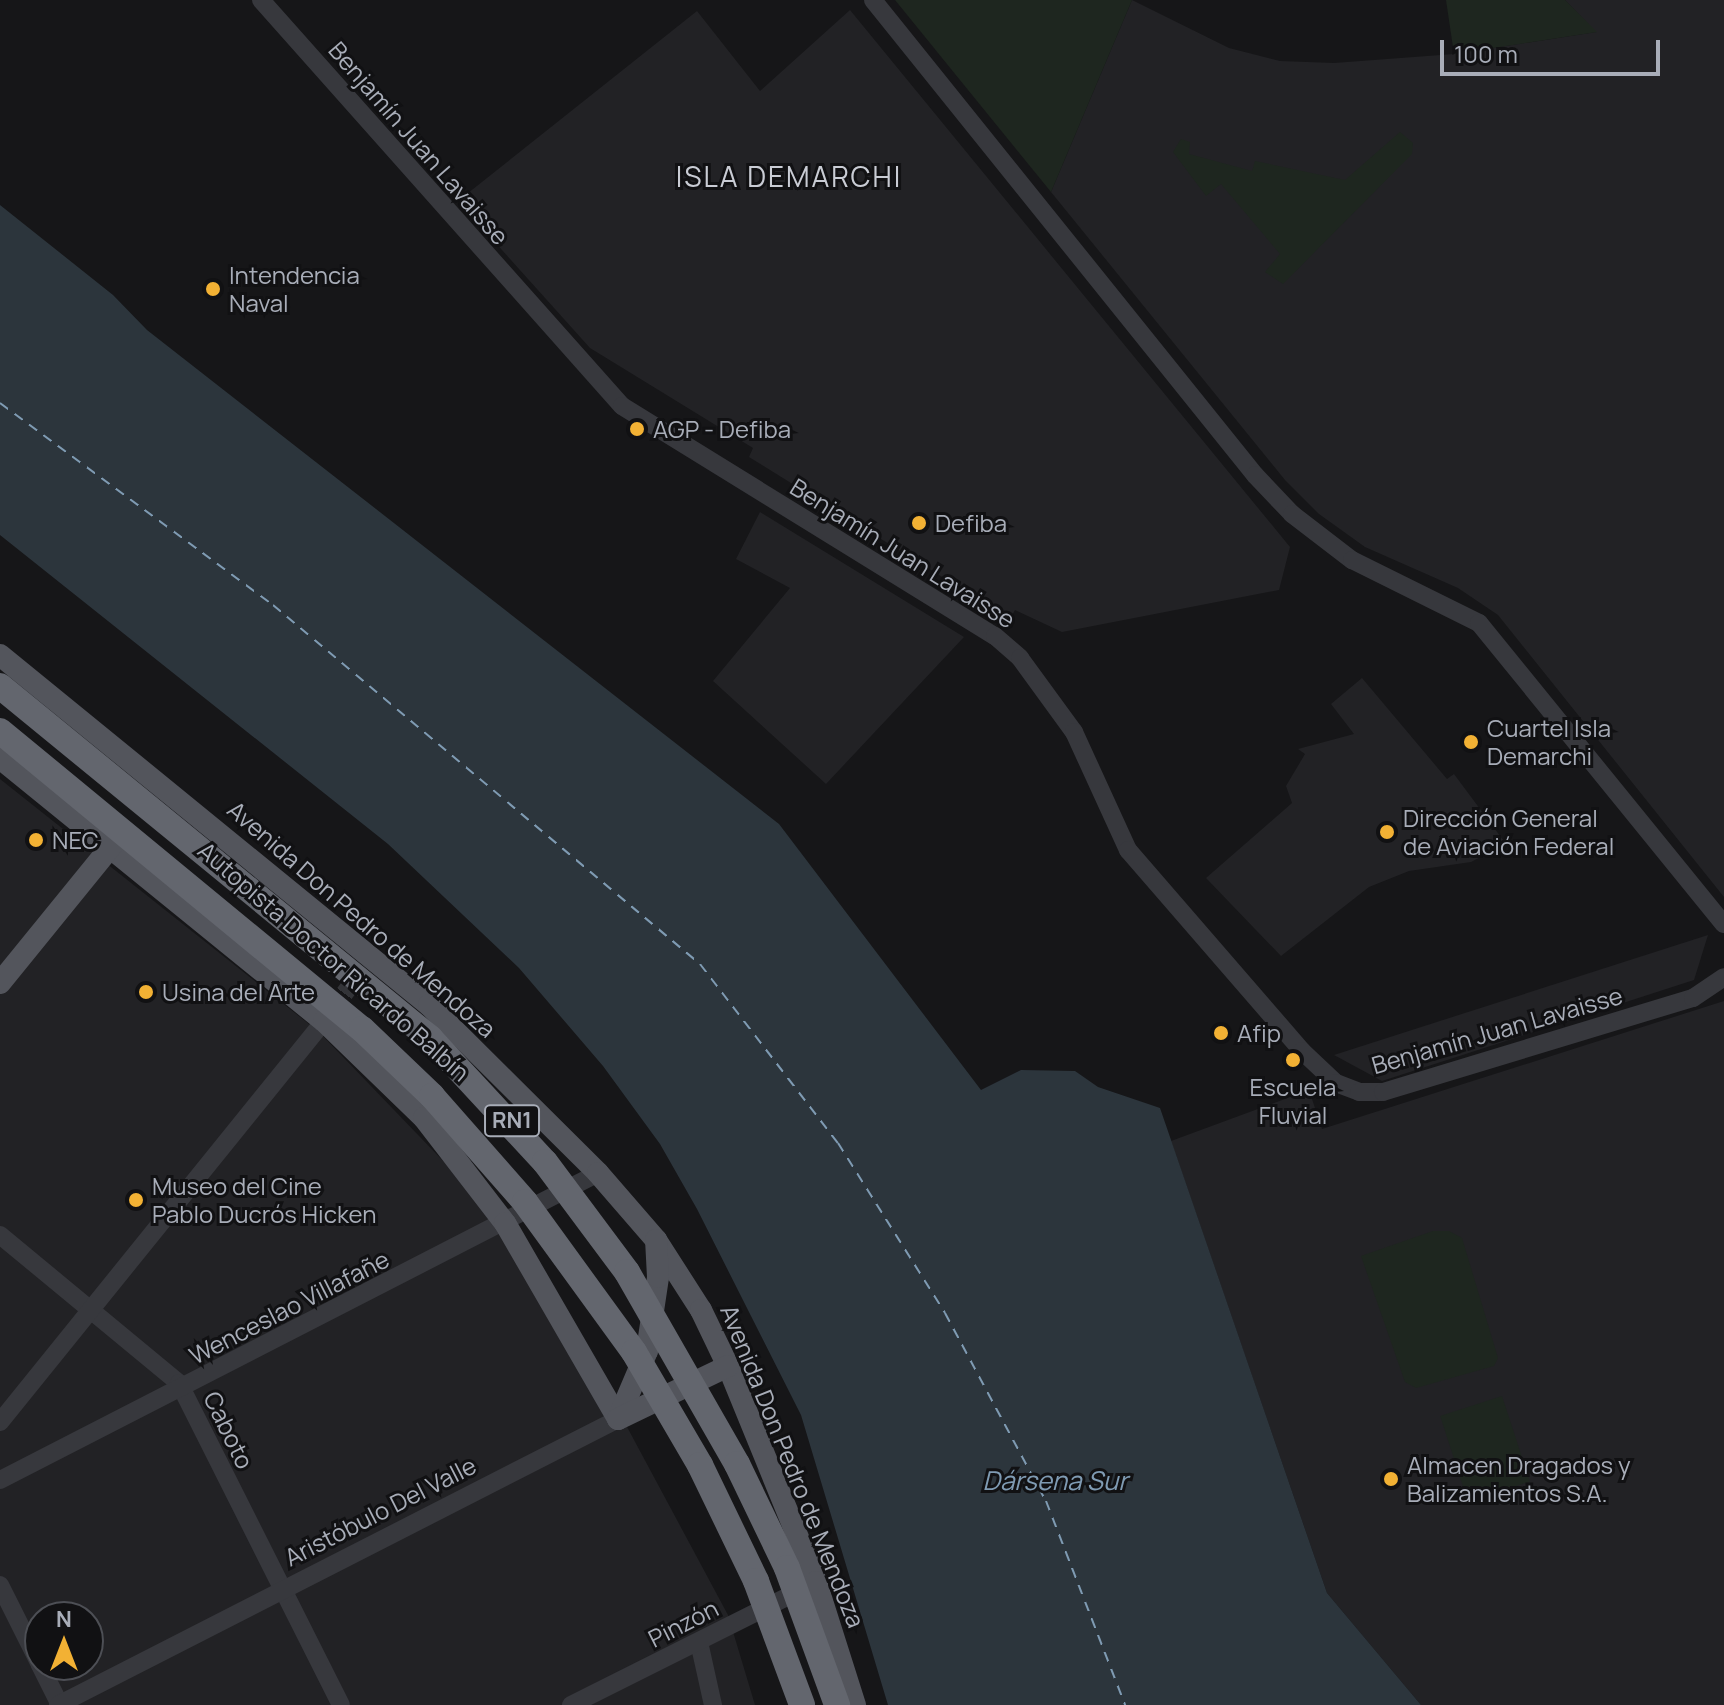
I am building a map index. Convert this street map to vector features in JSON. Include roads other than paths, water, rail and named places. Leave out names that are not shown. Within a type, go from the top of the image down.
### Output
[{"type":"highway","name":"Autopista Doctor Ricardo Balbín","points":[[0,686],[391,1003],[469,1076],[527,1140],[627,1272],[710,1413],[849,1702]]},
{"type":"highway","name":"Autopista Doctor Ricardo Balbín","points":[[0,731],[362,1029],[432,1096],[525,1202],[634,1352],[694,1453],[756,1581],[802,1705]]},
{"type":"main road","name":"Avenida Don Pedro de Mendoza","points":[[0,655],[373,956],[488,1061],[598,1173],[656,1240],[701,1310],[728,1366],[816,1582],[849,1702]]},
{"type":"main road","points":[[0,758],[112,845],[324,1021],[424,1118],[505,1223],[618,1419]]},
{"type":"main road","points":[[0,983],[112,845]]},
{"type":"main road","points":[[618,1419],[647,1351],[658,1277],[656,1240]]},
{"type":"main road","name":"Aristóbulo Del Valle","points":[[618,1419],[728,1366]]},
{"type":"street","name":"Benjamín Juan Lavaisse","points":[[261,0],[622,406],[995,636],[1020,658],[1074,732],[1128,850],[1302,1051],[1336,1083],[1359,1092],[1383,1092],[1693,998],[1724,977]]},
{"type":"street","points":[[873,0],[1255,475],[1292,514],[1352,560],[1479,623],[1724,924]]},
{"type":"street","points":[[0,1422],[324,1021]]},
{"type":"street","name":"Wenceslao Villafañe","points":[[0,1480],[598,1173]]},
{"type":"street","name":"Caboto","points":[[0,1235],[183,1388],[341,1705]]},
{"type":"street","name":"Aristóbulo Del Valle","points":[[59,1705],[618,1419]]},
{"type":"street","name":"Pinzón","points":[[571,1705],[816,1582]]},
{"type":"street","points":[[0,1585],[24,1633]]},
{"type":"street","points":[[699,1642],[713,1705]]},
{"type":"street","points":[[48,1681],[59,1705]]},
{"type":"water","name":"Dársena Sur","points":[[0,205],[113,295],[147,330],[779,824],[981,1090],[1021,1070],[1075,1071],[1098,1087],[1160,1108],[1327,1593],[1421,1705],[888,1705],[801,1415],[697,1209],[660,1144],[603,1066],[519,968],[388,844],[0,535]]},
{"type":"tunnel","points":[[328,1015],[363,969]]},
{"type":"place","name":"Intendencia Naval","points":[[213,289]]},
{"type":"place","name":"AGP - Defiba","points":[[637,429]]},
{"type":"place","name":"Defiba","points":[[919,523]]},
{"type":"place","name":"Cuartel Isla Demarchi","points":[[1471,742]]},
{"type":"place","name":"Dirección General de Aviación Federal","points":[[1387,832]]},
{"type":"place","name":"NEC","points":[[36,840]]},
{"type":"place","name":"Usina del Arte","points":[[146,992]]},
{"type":"place","name":"Afip","points":[[1221,1033]]},
{"type":"place","name":"Escuela Fluvial","points":[[1293,1060]]},
{"type":"place","name":"Museo del Cine Pablo Ducrós Hicken","points":[[136,1200]]},
{"type":"place","name":"Almacen Dragados y Balizamientos S.A.","points":[[1391,1479]]},
{"type":"district","name":"ISLA DEMARCHI","points":[[789,176]]}]
